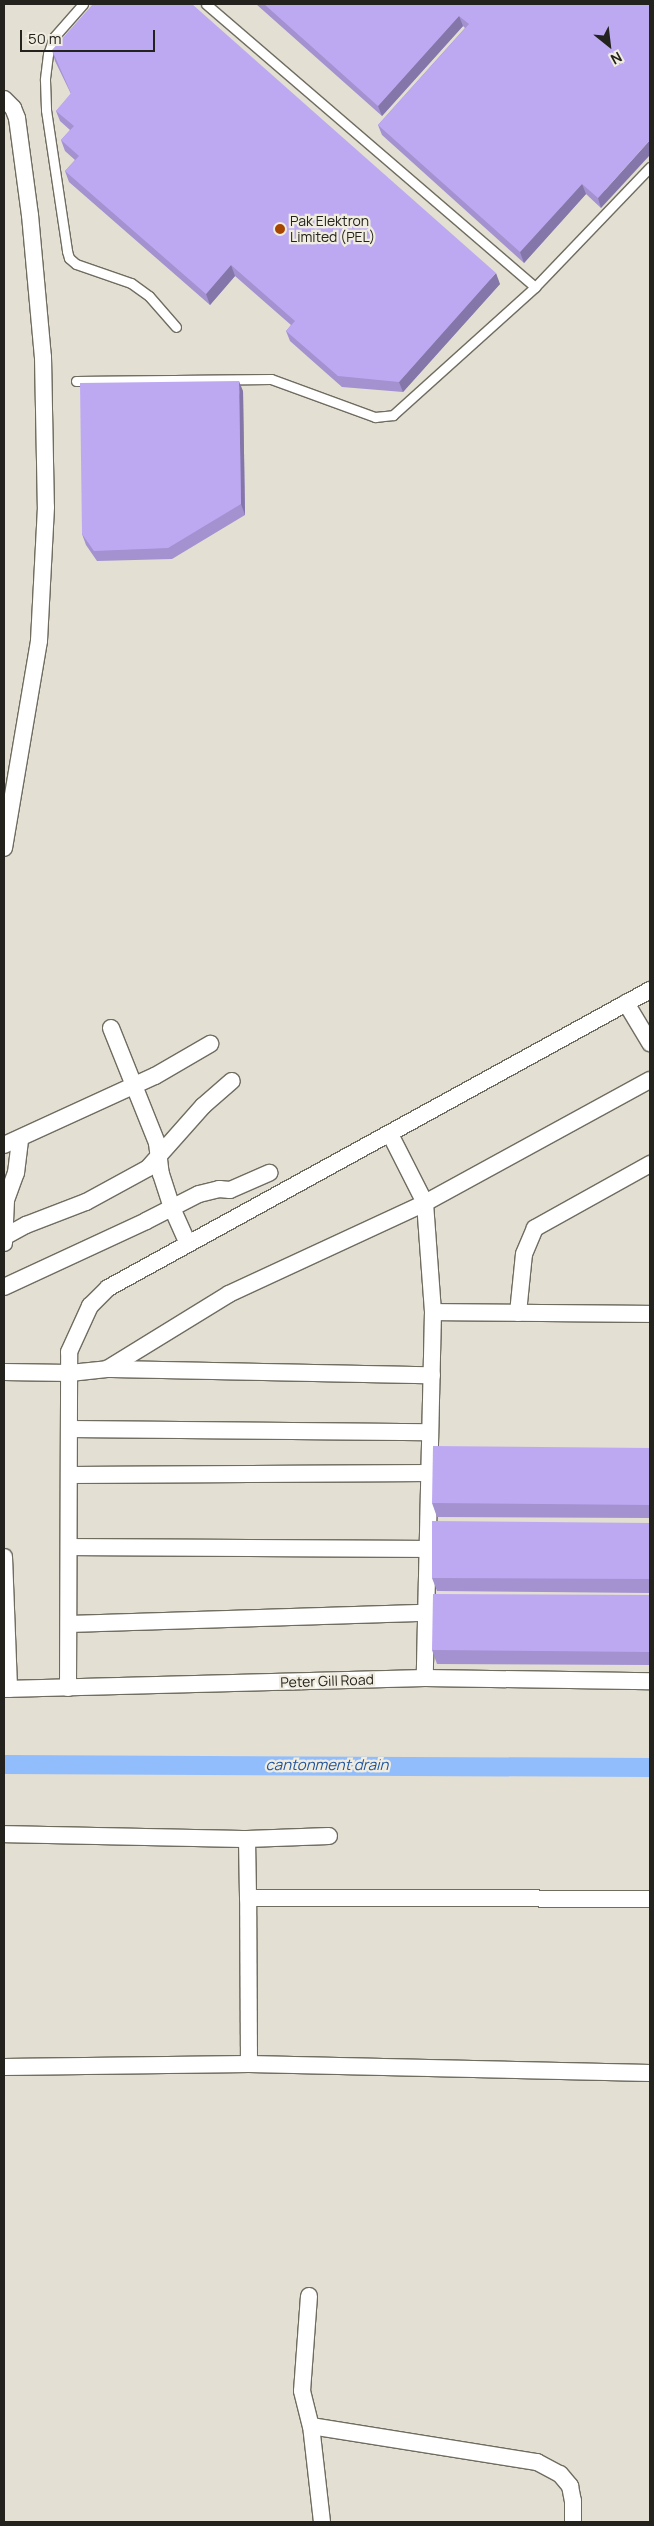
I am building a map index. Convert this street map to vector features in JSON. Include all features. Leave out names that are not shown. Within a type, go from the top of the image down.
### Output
[{"type":"street","points":[[4,99],[13,108],[17,118],[30,215],[42,357],[46,507],[39,641],[4,848]]},
{"type":"street","points":[[68,1688],[70,1547],[69,1352],[90,1306],[108,1288],[650,990]]},
{"type":"street","points":[[626,1003],[650,1043]]},
{"type":"street","points":[[110,1028],[157,1143],[157,1158],[172,1208],[188,1244]]},
{"type":"street","points":[[4,1146],[135,1086],[210,1044]]},
{"type":"street","points":[[107,1369],[229,1294],[425,1203],[650,1080]]},
{"type":"street","points":[[4,1239],[26,1225],[86,1202],[148,1168],[203,1106],[232,1081]]},
{"type":"street","points":[[390,1134],[425,1203],[433,1312],[424,1678]]},
{"type":"street","points":[[4,1239],[6,1200],[16,1174],[20,1138]]},
{"type":"street","points":[[518,1313],[524,1254],[532,1232],[650,1164]]},
{"type":"street","points":[[4,1287],[198,1194],[219,1189],[230,1190],[269,1173]]},
{"type":"street","points":[[433,1312],[650,1314]]},
{"type":"street","points":[[4,1372],[70,1373],[107,1369],[432,1375]]},
{"type":"street","points":[[70,1429],[430,1432]]},
{"type":"street","points":[[430,1452],[449,1452]]},
{"type":"street","points":[[70,1475],[430,1474]]},
{"type":"street","points":[[428,1525],[448,1525]]},
{"type":"street","points":[[70,1547],[428,1549]]},
{"type":"street","points":[[4,1557],[6,1689]]},
{"type":"street","points":[[69,1624],[426,1606],[446,1599]]},
{"type":"street","name":"Peter Gill Road","points":[[6,1689],[424,1678],[650,1681]]},
{"type":"street","points":[[4,1834],[247,1839],[329,1836]]},
{"type":"street","points":[[247,1839],[248,2064]]},
{"type":"street","points":[[248,1898],[650,1899]]},
{"type":"street","points":[[4,2068],[248,2064],[650,2072]]},
{"type":"street","points":[[309,2296],[302,2391],[311,2426],[322,2522]]},
{"type":"street","points":[[311,2426],[537,2462],[560,2474],[570,2486],[574,2500],[574,2522]]},
{"type":"lane","points":[[83,4],[54,37],[48,54],[45,80],[46,110],[69,258],[76,264],[131,283],[149,296],[176,327]]},
{"type":"lane","points":[[206,4],[534,287]]},
{"type":"lane","points":[[76,381],[271,379],[375,417],[393,415],[534,287],[650,167]]},
{"type":"building","name":"Pak Elektron Limited (PEL)","points":[[93,4],[192,4],[496,273],[399,382],[338,376],[286,331],[295,321],[231,265],[206,294],[65,171],[79,156],[61,140],[74,126],[56,111],[71,93],[52,50]]},
{"type":"building","points":[[264,4],[650,4],[650,140],[598,198],[582,184],[520,252],[378,125],[469,24],[459,16],[378,106]]},
{"type":"building","points":[[239,381],[241,504],[168,548],[94,551],[82,534],[80,383]]},
{"type":"building","points":[[433,1446],[650,1448],[650,1505],[432,1503]]},
{"type":"building","points":[[432,1521],[650,1523],[650,1579],[432,1578]]},
{"type":"building","points":[[433,1594],[650,1595],[650,1652],[432,1650]]},
{"type":"waterway","name":"cantonment drain","points":[[4,1764],[650,1767]]},
{"type":"place","name":"Pak Elektron Limited (PEL)","points":[[280,229]]}]
